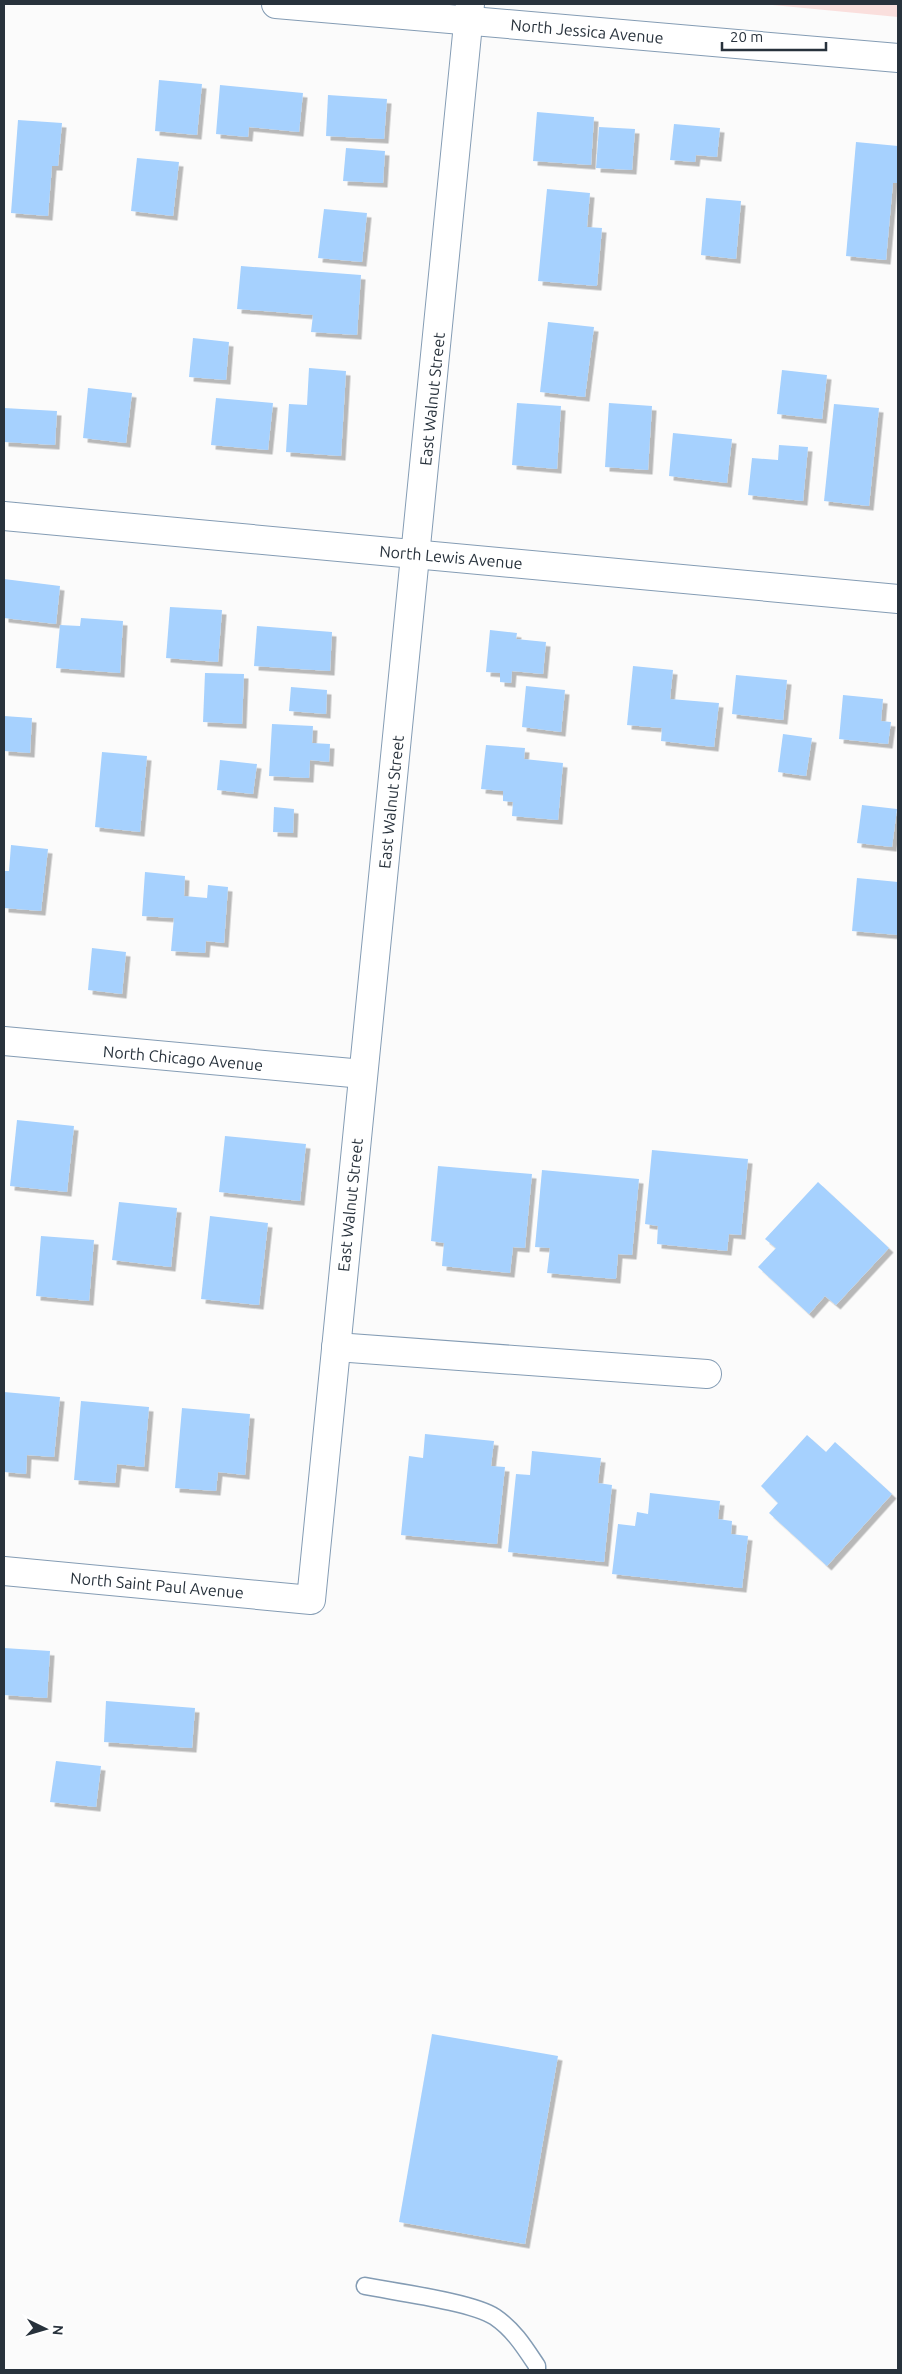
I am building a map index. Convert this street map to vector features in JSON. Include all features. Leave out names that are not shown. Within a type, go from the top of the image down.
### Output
[{"type":"street","name":"North Jessica Avenue","points":[[276,4],[469,12],[898,58]]},
{"type":"street","name":"East Walnut Street","points":[[311,1600],[417,554],[469,12]]},
{"type":"street","name":"North Lewis Avenue","points":[[4,516],[898,599]]},
{"type":"street","name":"North Chicago Avenue","points":[[4,1041],[363,1074]]},
{"type":"street","points":[[336,1347],[707,1374]]},
{"type":"street","name":"North Saint Paul Avenue","points":[[4,1571],[311,1600]]},
{"type":"lane","points":[[365,2286],[467,2307],[494,2316],[515,2334],[538,2370]]},
{"type":"shaded area","points":[[762,4],[898,4],[898,17]]},
{"type":"building","points":[[159,80],[202,84],[197,135],[155,131]]},
{"type":"building","points":[[220,85],[303,93],[299,132],[249,127],[248,137],[216,134]]},
{"type":"building","points":[[328,95],[387,99],[384,139],[326,136]]},
{"type":"building","points":[[537,112],[594,117],[591,165],[533,161]]},
{"type":"building","points":[[18,120],[62,123],[58,166],[52,166],[48,216],[11,213]]},
{"type":"building","points":[[674,124],[720,128],[717,157],[696,155],[695,162],[670,160]]},
{"type":"building","points":[[599,127],[635,129],[632,170],[596,168]]},
{"type":"building","points":[[856,142],[898,146],[898,183],[893,183],[886,260],[846,256]]},
{"type":"building","points":[[346,148],[385,151],[383,183],[343,181]]},
{"type":"building","points":[[137,158],[179,162],[173,216],[131,211]]},
{"type":"building","points":[[547,189],[590,193],[587,227],[602,228],[597,286],[538,281]]},
{"type":"building","points":[[706,198],[741,201],[736,259],[701,255]]},
{"type":"building","points":[[324,209],[367,213],[362,262],[318,258]]},
{"type":"building","points":[[241,266],[361,275],[357,335],[311,332],[313,315],[237,309]]},
{"type":"building","points":[[548,322],[594,327],[585,397],[540,392]]},
{"type":"building","points":[[193,338],[229,342],[226,380],[189,377]]},
{"type":"building","points":[[309,368],[346,371],[341,456],[286,452],[289,404],[307,405]]},
{"type":"building","points":[[782,370],[827,375],[822,419],[777,414]]},
{"type":"building","points":[[88,388],[132,393],[126,443],[83,438]]},
{"type":"building","points":[[216,398],[273,403],[268,450],[211,445]]},
{"type":"building","points":[[517,403],[561,406],[557,469],[512,465]]},
{"type":"building","points":[[609,403],[652,406],[648,470],[605,467]]},
{"type":"building","points":[[834,404],[879,408],[869,506],[824,501]]},
{"type":"building","points":[[4,408],[57,411],[55,445],[4,442]]},
{"type":"building","points":[[673,433],[732,439],[727,483],[669,476]]},
{"type":"building","points":[[779,445],[808,447],[803,501],[748,495],[752,458],[778,460]]},
{"type":"building","points":[[4,579],[60,586],[56,624],[4,618]]},
{"type":"building","points":[[170,607],[222,610],[218,662],[166,658]]},
{"type":"building","points":[[81,618],[123,621],[120,673],[56,668],[60,625],[80,626]]},
{"type":"building","points":[[257,626],[332,632],[330,671],[254,666]]},
{"type":"building","points":[[490,630],[517,633],[516,639],[546,642],[543,674],[512,671],[511,683],[500,682],[500,673],[486,672]]},
{"type":"building","points":[[633,666],[673,670],[670,699],[719,703],[714,747],[661,741],[662,728],[627,725]]},
{"type":"building","points":[[205,673],[244,674],[242,724],[203,722]]},
{"type":"building","points":[[736,675],[787,680],[783,720],[732,714]]},
{"type":"building","points":[[526,686],[565,690],[561,732],[522,727]]},
{"type":"building","points":[[291,687],[327,690],[326,714],[289,711]]},
{"type":"building","points":[[843,695],[883,699],[881,721],[891,722],[888,744],[839,739]]},
{"type":"building","points":[[4,716],[32,718],[30,753],[4,751]]},
{"type":"building","points":[[272,724],[313,726],[312,743],[330,744],[329,762],[310,760],[309,778],[269,776]]},
{"type":"building","points":[[783,734],[812,738],[806,776],[778,772]]},
{"type":"building","points":[[486,745],[525,748],[524,759],[563,763],[558,820],[512,816],[513,802],[503,801],[503,791],[481,789]]},
{"type":"building","points":[[102,752],[147,756],[140,832],[95,827]]},
{"type":"building","points":[[220,760],[257,764],[253,794],[217,790]]},
{"type":"building","points":[[862,805],[897,809],[892,847],[857,843]]},
{"type":"building","points":[[274,807],[294,809],[293,833],[273,832]]},
{"type":"building","points":[[11,845],[48,849],[41,911],[4,908],[4,871],[9,871]]},
{"type":"building","points":[[145,872],[185,876],[184,896],[207,898],[208,885],[228,887],[224,943],[206,941],[205,953],[171,951],[174,918],[142,916]]},
{"type":"building","points":[[857,878],[898,882],[898,935],[852,931]]},
{"type":"building","points":[[92,948],[126,952],[122,994],[88,990]]},
{"type":"building","points":[[17,1120],[74,1126],[67,1192],[10,1186]]},
{"type":"building","points":[[225,1136],[306,1144],[300,1201],[219,1192]]},
{"type":"building","points":[[652,1150],[748,1159],[741,1235],[729,1234],[727,1251],[657,1244],[658,1226],[645,1224]]},
{"type":"building","points":[[438,1166],[532,1174],[525,1248],[513,1247],[510,1273],[442,1266],[444,1243],[431,1241]]},
{"type":"building","points":[[542,1170],[639,1179],[632,1255],[618,1254],[616,1279],[547,1273],[550,1248],[535,1247]]},
{"type":"building","points":[[818,1182],[889,1248],[836,1305],[825,1296],[809,1314],[758,1267],[776,1248],[765,1239]]},
{"type":"building","points":[[119,1202],[177,1208],[171,1267],[112,1260]]},
{"type":"building","points":[[210,1216],[268,1223],[259,1305],[201,1299]]},
{"type":"building","points":[[41,1236],[94,1240],[89,1301],[36,1296]]},
{"type":"building","points":[[4,1392],[60,1397],[54,1457],[27,1455],[26,1474],[4,1472]]},
{"type":"building","points":[[81,1401],[149,1407],[144,1467],[117,1464],[115,1483],[74,1480]]},
{"type":"building","points":[[182,1408],[250,1414],[245,1475],[218,1472],[216,1491],[175,1488]]},
{"type":"building","points":[[425,1434],[494,1441],[491,1466],[505,1467],[497,1544],[401,1535],[409,1456],[423,1458]]},
{"type":"building","points":[[807,1435],[826,1452],[835,1442],[892,1494],[827,1566],[769,1513],[778,1503],[761,1486]]},
{"type":"building","points":[[532,1451],[601,1458],[598,1483],[612,1485],[604,1562],[508,1552],[516,1474],[530,1475]]},
{"type":"building","points":[[650,1493],[720,1501],[718,1519],[732,1521],[731,1534],[748,1536],[742,1588],[612,1574],[618,1524],[635,1526],[637,1512],[648,1514]]},
{"type":"building","points":[[4,1648],[50,1651],[47,1698],[4,1695]]},
{"type":"building","points":[[106,1701],[195,1708],[192,1748],[104,1742]]},
{"type":"building","points":[[56,1761],[101,1766],[96,1807],[50,1802]]},
{"type":"building","points":[[432,2034],[558,2056],[525,2244],[399,2222]]}]
